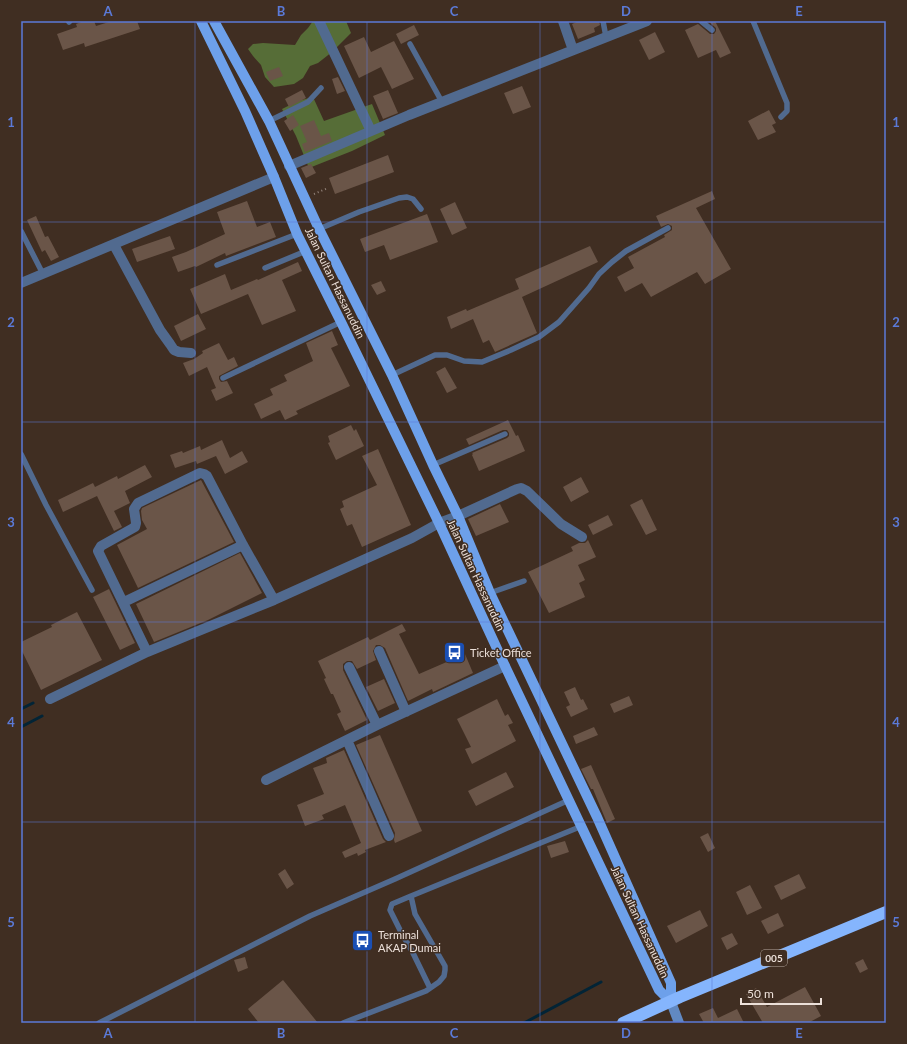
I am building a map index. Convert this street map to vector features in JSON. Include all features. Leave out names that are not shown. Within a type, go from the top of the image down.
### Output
[{"type":"highway","name":"005","points":[[667,1004],[886,912]]},
{"type":"highway","points":[[622,1023],[667,1004]]},
{"type":"main road","name":"Jalan Sultan Hassanuddin","points":[[201,21],[245,111],[297,234],[439,524],[505,666],[667,1004]]},
{"type":"main road","name":"Jalan Sultan Hassanuddin","points":[[214,21],[269,121],[304,199],[392,375],[458,516],[490,593],[597,817],[671,983],[667,1004]]},
{"type":"main road","points":[[245,111],[260,105]]},
{"type":"main road","points":[[569,800],[584,791]]},
{"type":"main road","points":[[582,826],[597,817]]},
{"type":"street","points":[[319,21],[371,131]]},
{"type":"street","points":[[563,21],[573,50]]},
{"type":"street","points":[[289,166],[442,102],[647,21]]},
{"type":"street","points":[[21,283],[274,177]]},
{"type":"street","points":[[114,245],[160,330],[174,350],[179,352],[191,352]]},
{"type":"street","points":[[148,652],[99,553],[99,549],[101,546],[135,527],[135,505],[200,473],[207,476],[274,600]]},
{"type":"street","points":[[50,699],[148,652],[274,600],[517,489],[521,488],[527,492],[561,524],[582,537]]},
{"type":"street","points":[[124,602],[243,545]]},
{"type":"street","points":[[379,651],[406,712]]},
{"type":"street","points":[[266,780],[377,724],[505,666]]},
{"type":"street","points":[[349,667],[377,724]]},
{"type":"street","points":[[347,740],[389,836]]},
{"type":"street","points":[[667,1004],[679,1023]]},
{"type":"lane","points":[[603,21],[606,37]]},
{"type":"lane","points":[[701,21],[712,30]]},
{"type":"lane","points":[[753,21],[787,103],[787,111],[781,117]]},
{"type":"lane","points":[[410,44],[442,102]]},
{"type":"lane","points":[[269,121],[305,104],[321,88]]},
{"type":"lane","points":[[319,229],[359,212],[400,198],[407,197],[413,199],[421,209]]},
{"type":"lane","points":[[392,375],[435,355],[447,355],[464,361],[482,362],[539,337],[559,322],[589,288],[599,274],[626,250],[668,228]]},
{"type":"lane","points":[[21,231],[43,274]]},
{"type":"lane","points":[[217,265],[297,234]]},
{"type":"lane","points":[[265,268],[306,251]]},
{"type":"lane","points":[[223,378],[341,322]]},
{"type":"lane","points":[[434,465],[505,434]]},
{"type":"lane","points":[[21,454],[92,590]]},
{"type":"lane","points":[[490,593],[524,581]]},
{"type":"lane","points":[[99,1023],[310,916],[569,800]]},
{"type":"lane","points":[[430,988],[390,910],[392,904],[582,826]]},
{"type":"lane","points":[[343,1023],[430,988],[439,982],[444,976],[445,966],[415,914],[411,896]]},
{"type":"path","points":[[304,199],[328,188]]},
{"type":"green space","points":[[313,21],[346,21],[351,33],[332,52],[318,63],[310,66],[303,78],[294,84],[274,87],[265,77],[261,65],[248,49],[253,44],[263,43],[295,45]]},
{"type":"green space","points":[[313,97],[324,121],[372,104],[385,135],[352,151],[309,168],[296,136],[282,109],[298,101]]},
{"type":"building","points":[[84,21],[94,21],[96,26],[112,21],[137,21],[140,29],[85,47],[84,43],[63,50],[57,34],[77,27],[76,24]]},
{"type":"building","points":[[579,21],[599,21],[600,25],[594,28],[595,32],[578,39],[572,24]]},
{"type":"building","points":[[708,21],[715,21],[731,53],[720,58],[716,50],[698,58],[685,30],[698,24],[710,34],[714,34],[716,28]]},
{"type":"building","points":[[414,25],[419,35],[401,44],[396,34]]},
{"type":"building","points":[[655,32],[665,52],[649,60],[639,40]]},
{"type":"building","points":[[364,37],[371,52],[394,41],[414,79],[392,89],[381,67],[359,78],[344,46]]},
{"type":"building","points":[[279,67],[283,76],[270,81],[266,72]]},
{"type":"building","points":[[338,77],[345,91],[337,94],[332,79]]},
{"type":"building","points":[[522,86],[531,107],[513,114],[504,93]]},
{"type":"building","points":[[302,90],[306,98],[289,107],[285,99]]},
{"type":"building","points":[[388,90],[398,113],[383,119],[373,96]]},
{"type":"building","points":[[769,110],[776,123],[772,125],[776,132],[758,140],[748,121]]},
{"type":"building","points":[[293,115],[299,125],[290,131],[284,121]]},
{"type":"building","points":[[314,120],[321,136],[329,133],[332,141],[305,152],[302,144],[307,142],[300,126]]},
{"type":"building","points":[[388,155],[394,172],[335,194],[329,178]]},
{"type":"building","points":[[311,164],[316,173],[306,178],[301,168]]},
{"type":"building","points":[[712,191],[715,199],[696,208],[731,269],[705,284],[697,272],[651,297],[642,283],[625,292],[617,277],[634,268],[628,257],[665,237],[664,235],[672,230],[672,226],[668,224],[661,227],[656,216]]},
{"type":"building","points":[[247,201],[257,227],[270,222],[276,237],[226,256],[225,253],[196,267],[195,266],[178,272],[172,257],[225,234],[217,212]]},
{"type":"building","points":[[455,202],[467,228],[452,235],[440,209]]},
{"type":"building","points":[[427,214],[438,242],[390,260],[384,245],[365,252],[360,239]]},
{"type":"building","points":[[36,216],[45,237],[48,236],[59,257],[51,261],[45,250],[42,252],[27,220]]},
{"type":"building","points":[[170,236],[175,249],[137,262],[132,249]]},
{"type":"building","points":[[590,246],[598,262],[522,297],[537,333],[495,352],[489,340],[483,343],[473,319],[451,329],[447,317],[466,309],[467,311],[519,289],[515,279]]},
{"type":"building","points":[[298,262],[302,271],[282,280],[296,311],[262,325],[248,294],[201,314],[190,289],[225,274],[231,290]]},
{"type":"building","points":[[381,281],[386,291],[377,295],[371,285]]},
{"type":"building","points":[[198,314],[206,329],[181,341],[174,326]]},
{"type":"building","points":[[332,331],[338,345],[331,348],[350,386],[296,411],[298,414],[285,420],[280,410],[261,419],[254,404],[273,395],[270,389],[287,381],[284,375],[313,361],[306,343]]},
{"type":"building","points":[[219,343],[228,360],[234,357],[238,366],[219,376],[221,382],[227,381],[233,393],[216,401],[211,390],[216,388],[207,367],[189,376],[183,363],[194,359],[203,353],[202,351]]},
{"type":"building","points":[[445,367],[457,388],[447,393],[436,372]]},
{"type":"building","points":[[508,420],[516,436],[518,435],[525,451],[479,471],[472,453],[507,438],[509,433],[507,430],[503,430],[469,445],[466,439]]},
{"type":"building","points":[[351,425],[354,431],[356,429],[364,446],[336,460],[328,443],[330,442],[328,436]]},
{"type":"building","points":[[222,440],[230,458],[242,451],[248,462],[225,474],[216,456],[197,464],[196,461],[175,468],[170,455],[182,451],[183,453],[200,446],[201,450]]},
{"type":"building","points":[[378,449],[411,525],[362,547],[352,524],[347,526],[340,509],[344,507],[342,501],[377,485],[362,456]]},
{"type":"building","points":[[145,465],[152,477],[125,491],[130,503],[114,511],[122,527],[114,531],[97,496],[63,512],[58,500],[93,483],[95,487],[117,476],[118,479]]},
{"type":"building","points":[[581,477],[589,492],[571,502],[563,487]]},
{"type":"building","points":[[201,480],[234,542],[138,588],[117,545],[147,529],[142,520],[142,508]]},
{"type":"building","points":[[642,499],[657,530],[646,535],[630,505]]},
{"type":"building","points":[[500,504],[509,522],[476,536],[468,519]]},
{"type":"building","points":[[608,515],[613,525],[593,535],[588,525]]},
{"type":"building","points":[[588,540],[596,557],[578,565],[585,580],[579,583],[585,597],[549,613],[528,572],[573,551],[571,547],[579,543],[585,543]]},
{"type":"building","points":[[240,553],[262,593],[208,620],[154,642],[136,604]]},
{"type":"building","points":[[109,589],[135,643],[120,650],[93,597]]},
{"type":"building","points":[[77,612],[102,660],[41,690],[21,649],[21,642],[52,627],[51,625]]},
{"type":"building","points":[[402,624],[406,631],[399,634],[419,674],[465,654],[473,673],[433,692],[432,689],[408,701],[385,648],[380,645],[376,645],[373,651],[376,660],[357,669],[352,661],[347,661],[343,664],[343,670],[367,720],[345,731],[337,714],[341,712],[324,679],[326,678],[318,661],[368,637],[370,640]]},
{"type":"building","points":[[384,679],[395,703],[378,711],[366,687]]},
{"type":"building","points":[[575,687],[581,700],[583,699],[588,709],[571,717],[566,707],[570,705],[564,692]]},
{"type":"building","points":[[629,696],[633,705],[614,713],[610,704]]},
{"type":"building","points":[[497,699],[505,716],[508,714],[513,723],[508,725],[516,741],[472,764],[465,749],[471,747],[457,719]]},
{"type":"building","points":[[594,727],[598,735],[576,744],[573,736]]},
{"type":"building","points":[[380,735],[422,831],[395,843],[395,833],[356,745]]},
{"type":"building","points":[[344,750],[383,839],[386,842],[365,850],[366,852],[358,856],[357,853],[345,858],[342,852],[361,843],[345,805],[322,815],[324,819],[305,826],[297,805],[324,794],[313,768],[327,763],[326,758]]},
{"type":"building","points":[[591,765],[615,819],[607,823],[593,789],[591,789],[581,769]]},
{"type":"building","points":[[506,772],[514,787],[476,806],[468,791]]},
{"type":"building","points":[[708,833],[715,848],[708,852],[700,837]]},
{"type":"building","points":[[565,841],[569,852],[551,858],[547,846]]},
{"type":"building","points":[[285,869],[294,884],[287,889],[278,874]]},
{"type":"building","points":[[799,874],[806,888],[781,900],[774,886]]},
{"type":"building","points":[[750,885],[762,908],[747,915],[736,892]]},
{"type":"building","points":[[700,910],[708,926],[676,943],[667,926]]},
{"type":"building","points":[[778,913],[784,926],[768,934],[761,921]]},
{"type":"building","points":[[732,933],[738,944],[727,950],[721,938]]},
{"type":"building","points":[[245,957],[248,968],[238,972],[234,960]]},
{"type":"building","points":[[863,959],[868,969],[860,973],[855,963]]},
{"type":"building","points":[[283,980],[318,1023],[259,1023],[248,1009]]},
{"type":"building","points":[[805,987],[821,1016],[808,1023],[763,1023],[746,994],[756,988],[767,1007]]},
{"type":"building","points":[[713,1008],[718,1018],[737,1009],[744,1023],[704,1023],[699,1014]]},
{"type":"waterway","points":[[21,709],[33,703]]},
{"type":"waterway","points":[[21,727],[42,716]]},
{"type":"waterway","points":[[524,1023],[601,982]]},
{"type":"place","name":"Ticket Office","points":[[455,653]]},
{"type":"place","name":"Terminal AKAP Dumai","points":[[362,941]]}]
